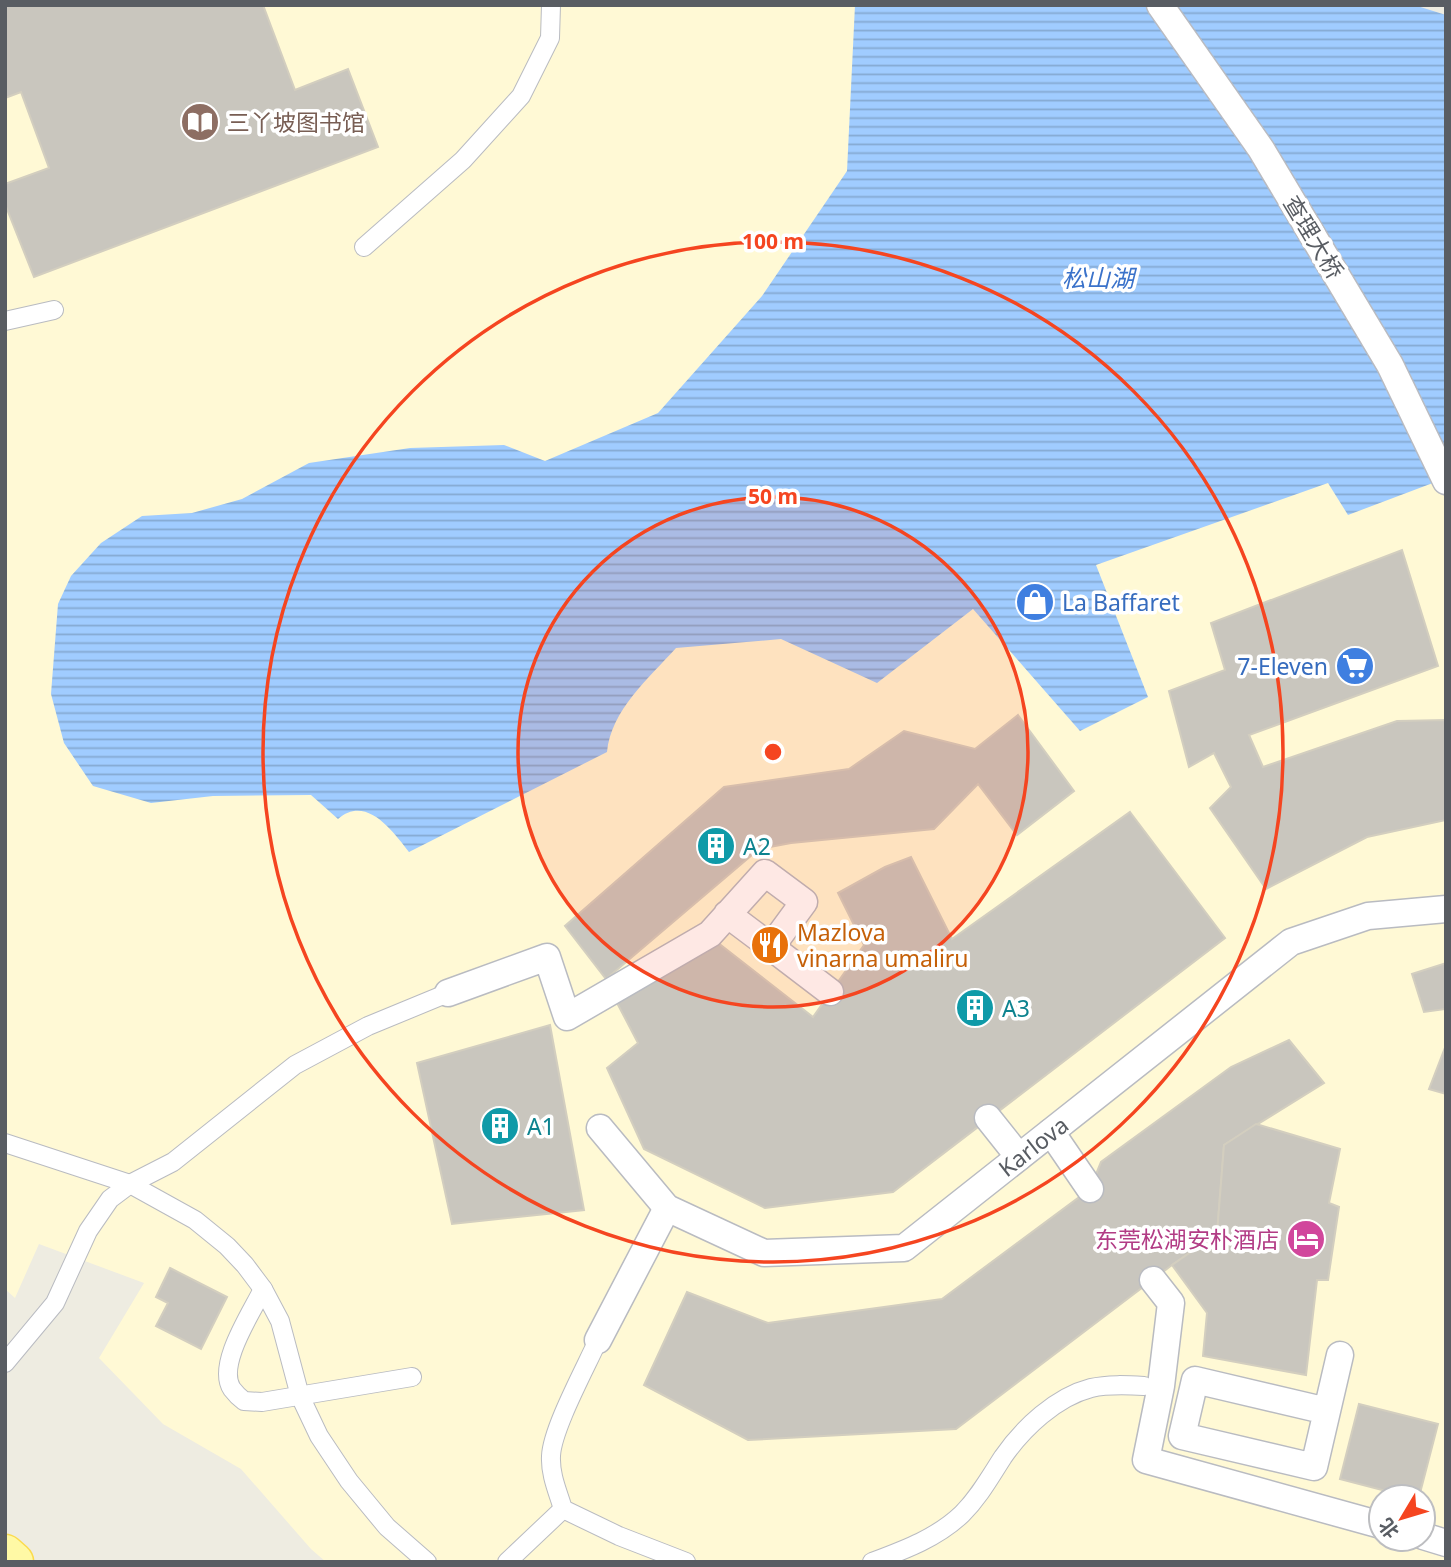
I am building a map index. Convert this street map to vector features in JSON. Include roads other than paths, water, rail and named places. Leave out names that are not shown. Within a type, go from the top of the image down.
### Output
[{"type":"main road","points":[[5,1554],[14,1562]]},
{"type":"street","name":"查理大桥","points":[[1160,5],[1261,149],[1390,365],[1446,481]]},
{"type":"street","points":[[448,993],[547,957],[567,1017],[710,934],[765,873],[804,902],[771,947]]},
{"type":"street","name":"Karlova","points":[[667,1208],[764,1252],[904,1248],[1291,942],[1368,916],[1446,909]]},
{"type":"street","points":[[727,914],[830,992]]},
{"type":"street","points":[[988,1118],[1019,1157]]},
{"type":"street","points":[[598,1340],[667,1208],[600,1128]]},
{"type":"street","points":[[1051,1132],[1090,1189]]},
{"type":"street","points":[[1153,1280],[1171,1303],[1153,1386],[1146,1460],[1367,1521]]},
{"type":"street","points":[[1327,1411],[1195,1380],[1182,1436],[1314,1467],[1327,1411],[1340,1355]]},
{"type":"street","points":[[1153,1386],[1192,1394]]},
{"type":"lane","points":[[364,247],[463,160],[521,96],[550,38],[551,5]]},
{"type":"lane","points":[[5,321],[54,310]]},
{"type":"lane","points":[[5,1363],[55,1303],[88,1231],[110,1199],[130,1184],[173,1162],[295,1065],[368,1026],[448,993]]},
{"type":"lane","points":[[5,1143],[130,1184],[195,1220],[227,1246],[263,1289],[280,1321],[300,1396],[319,1436],[349,1480],[387,1527],[427,1562]]},
{"type":"lane","points":[[263,1289],[230,1358],[227,1375],[231,1388],[244,1401],[262,1402],[412,1377]]},
{"type":"lane","points":[[598,1340],[566,1410],[551,1455],[553,1477],[563,1509],[618,1536],[686,1562]]},
{"type":"lane","points":[[872,1562],[929,1538],[960,1516],[975,1501],[1017,1439],[1055,1406],[1089,1388],[1153,1386]]},
{"type":"lane","points":[[507,1562],[563,1509]]},
{"type":"water","name":"松山湖","points":[[855,5],[1414,5],[1446,15],[1446,478],[1348,515],[1328,483],[1096,565],[1148,697],[1080,731],[973,609],[877,683],[781,639],[676,648],[623,709],[610,737],[607,752],[409,852],[378,818],[359,811],[348,812],[338,819],[311,795],[213,796],[151,803],[93,786],[64,743],[51,694],[58,604],[71,576],[101,543],[142,516],[192,513],[242,499],[309,463],[410,448],[504,445],[545,461],[658,413],[762,296],[847,171]]},
{"type":"place","name":"三丫坡图书馆","points":[[200,122]]},
{"type":"place","name":"La Baffaret","points":[[1035,602]]},
{"type":"place","name":"7-Eleven","points":[[1355,666]]},
{"type":"place","name":"A2","points":[[716,846]]},
{"type":"place","name":"Mazlova vinarna umaliru","points":[[770,945]]},
{"type":"place","name":"A3","points":[[975,1008]]},
{"type":"place","name":"A1","points":[[500,1126]]},
{"type":"place","name":"东莞松湖安朴酒店","points":[[1306,1239]]}]
